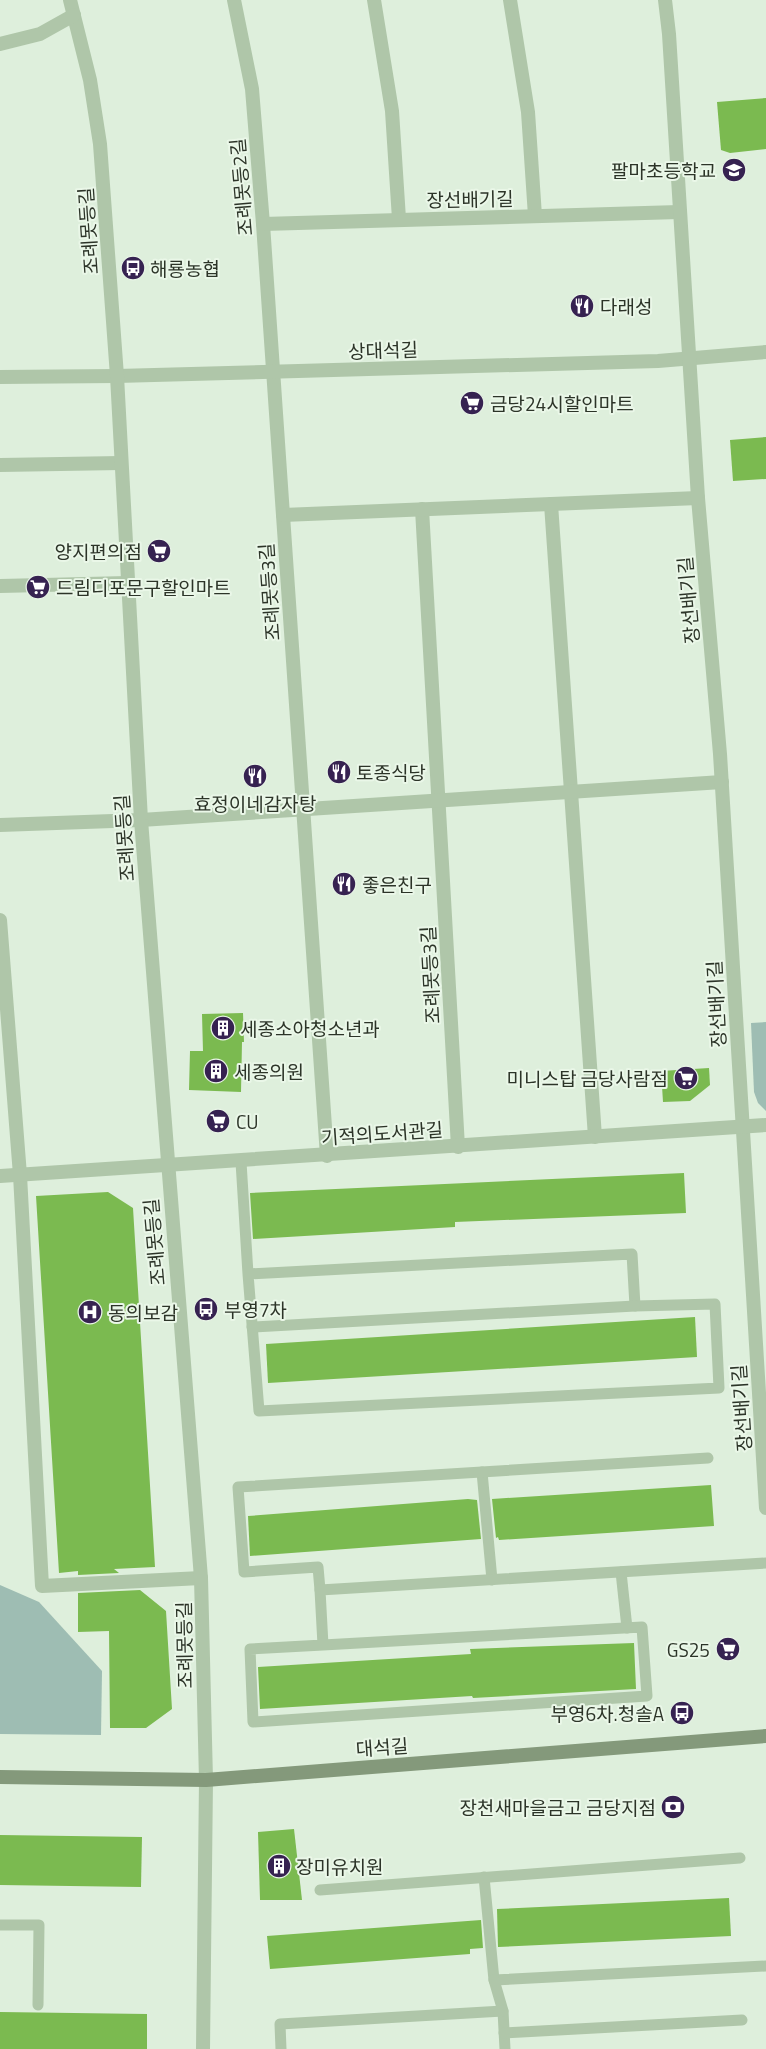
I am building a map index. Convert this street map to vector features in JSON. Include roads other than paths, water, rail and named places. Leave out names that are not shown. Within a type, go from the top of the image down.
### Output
[{"type":"main road","name":"대석길","points":[[0,1776],[206,1780],[766,1736]]},
{"type":"street","name":"조례못등길","points":[[70,0],[90,80],[100,144],[117,376],[120,462],[141,820],[201,1578],[206,1780],[203,2049]]},
{"type":"street","name":"조례못등2길","points":[[234,0],[252,89],[273,372]]},
{"type":"street","points":[[374,0],[392,111],[399,220]]},
{"type":"street","points":[[510,0],[528,112],[535,216]]},
{"type":"street","name":"장선배기길","points":[[664,0],[669,34],[678,212],[690,360],[698,498],[722,782],[742,1126],[762,1398],[766,1508]]},
{"type":"street","points":[[0,44],[40,34],[74,15]]},
{"type":"street","name":"장선배기길","points":[[263,224],[678,212]]},
{"type":"street","name":"상대석길","points":[[0,377],[117,376],[690,360],[766,352]]},
{"type":"street","name":"조례못등3길","points":[[273,372],[327,1156]]},
{"type":"street","points":[[0,465],[120,462]]},
{"type":"street","points":[[283,515],[698,498]]},
{"type":"street","points":[[551,504],[595,1136]]},
{"type":"street","name":"조례못등3길","points":[[422,509],[458,1147]]},
{"type":"street","points":[[0,586],[128,583]]},
{"type":"street","points":[[0,825],[141,820],[722,782]]},
{"type":"street","points":[[0,920],[20,1175],[42,1586],[201,1578]]},
{"type":"street","name":"기적의도서관길","points":[[0,1176],[241,1162],[766,1125]]},
{"type":"lane","points":[[241,1162],[248,1274],[258,1411],[719,1388],[715,1304],[635,1306],[252,1327]]},
{"type":"lane","points":[[248,1274],[632,1254],[635,1306]]},
{"type":"lane","points":[[322,1645],[318,1567],[244,1572],[238,1488],[708,1458]]},
{"type":"lane","points":[[482,1472],[492,1580]]},
{"type":"lane","points":[[320,1590],[766,1563]]},
{"type":"lane","points":[[621,1572],[627,1628]]},
{"type":"lane","points":[[642,1627],[648,1696],[253,1722],[250,1649],[322,1645],[642,1627]]},
{"type":"lane","points":[[320,1890],[740,1858]]},
{"type":"lane","points":[[484,1877],[494,1980],[503,2011],[504,2049]]},
{"type":"lane","points":[[0,1925],[39,1925],[38,2005]]},
{"type":"lane","points":[[494,1980],[766,1966]]},
{"type":"lane","points":[[281,2049],[280,2024],[503,2011]]},
{"type":"lane","points":[[504,2033],[742,2020]]},
{"type":"place","name":"팔마초등학교","points":[[734,170]]},
{"type":"place","name":"해룡농협","points":[[133,268]]},
{"type":"place","name":"다래성","points":[[582,306]]},
{"type":"place","name":"금당24시할인마트","points":[[472,403]]},
{"type":"place","name":"양지편의점","points":[[159,551]]},
{"type":"place","name":"드림디포문구할인마트","points":[[38,587]]},
{"type":"place","name":"토종식당","points":[[339,772]]},
{"type":"place","name":"효정이네감자탕","points":[[255,776]]},
{"type":"place","name":"좋은친구","points":[[344,884]]},
{"type":"place","name":"세종소아청소년과","points":[[223,1028]]},
{"type":"place","name":"세종의원","points":[[216,1071]]},
{"type":"place","name":"미니스탑 금당사람점","points":[[686,1078]]},
{"type":"place","name":"CU","points":[[218,1121]]},
{"type":"place","name":"부영7차","points":[[206,1309]]},
{"type":"place","name":"동의보감","points":[[90,1312]]},
{"type":"place","name":"GS25","points":[[728,1649]]},
{"type":"place","name":"부영6차.청솔A","points":[[682,1713]]},
{"type":"place","name":"장천새마을금고 금당지점","points":[[673,1807]]},
{"type":"place","name":"장미유치원","points":[[279,1866]]}]
